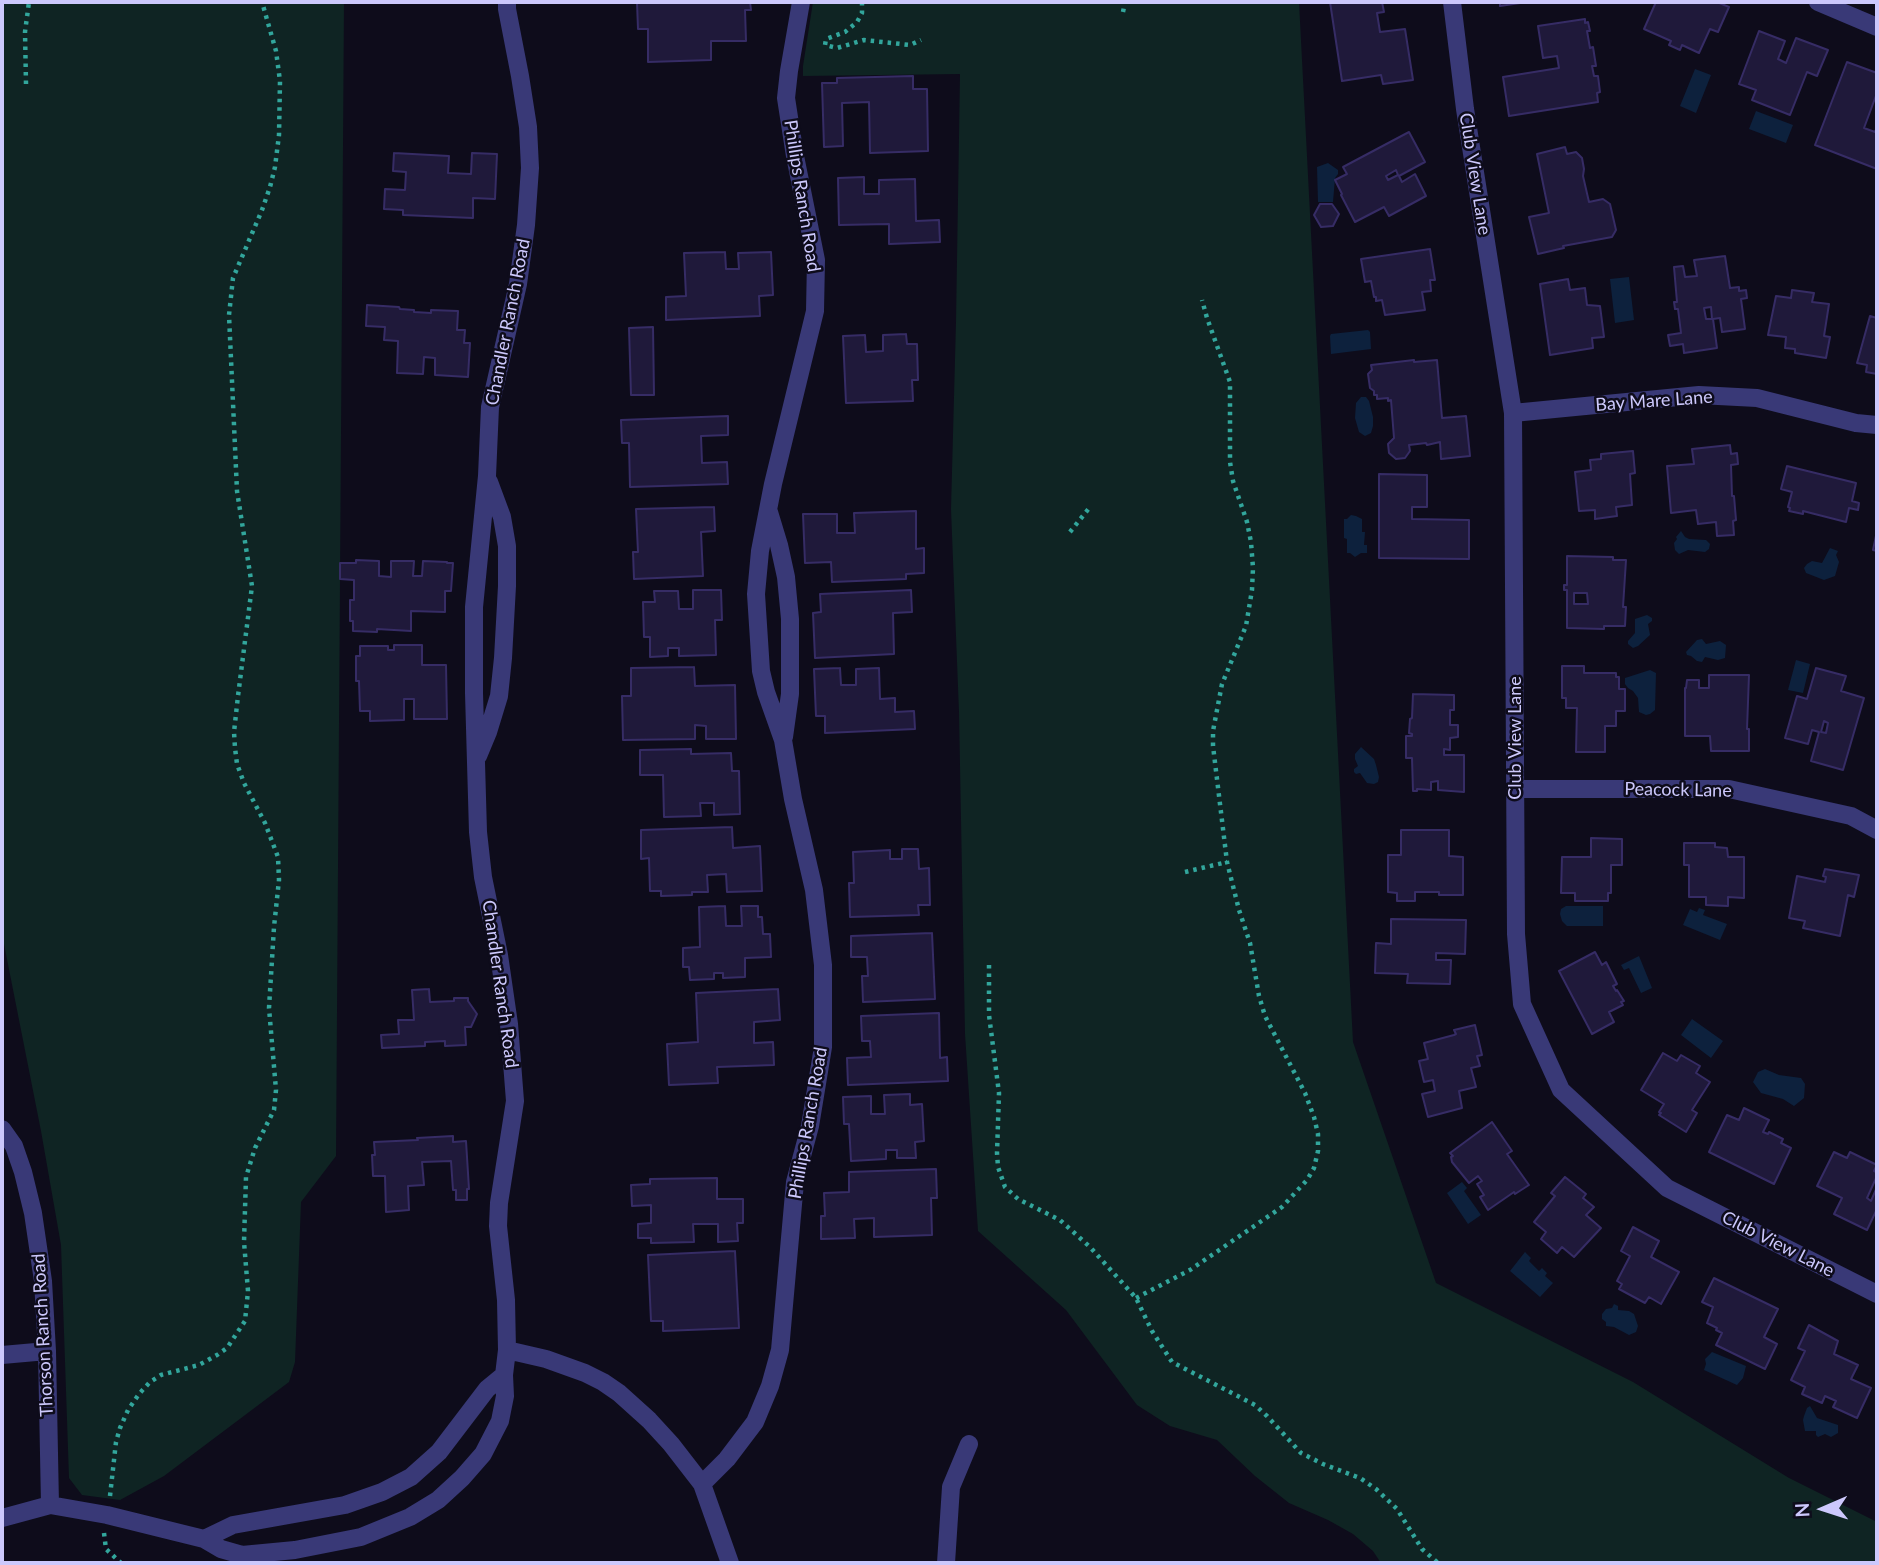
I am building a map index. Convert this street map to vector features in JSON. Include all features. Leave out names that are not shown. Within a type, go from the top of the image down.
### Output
[{"type":"street","name":"Chandler Ranch Road","points":[[2,1518],[50,1505],[107,1515],[204,1539],[221,1549],[242,1555],[295,1550],[360,1536],[410,1517],[438,1500],[462,1478],[482,1454],[500,1421],[505,1396],[507,1350],[506,1300],[498,1226],[499,1203],[515,1101],[508,1013],[479,843],[474,607],[487,475],[490,407],[518,284],[530,168],[528,127],[507,2]]},
{"type":"street","name":"Phillips Ranch Road","points":[[702,1484],[727,1460],[755,1422],[770,1386],[780,1350],[795,1182],[810,1126],[823,1047],[823,965],[814,890],[793,799],[783,740],[766,692],[759,649],[756,594],[760,551],[773,484],[815,310],[816,260],[786,98],[801,2]]},
{"type":"street","name":"Club View Lane","points":[[1452,2],[1465,109],[1513,413],[1516,934],[1522,1004],[1561,1090],[1667,1188],[1877,1294]]},
{"type":"street","points":[[1818,2],[1877,27]]},
{"type":"street","name":"Bay Mare Lane","points":[[1513,413],[1699,395],[1757,398],[1856,423],[1877,425]]},
{"type":"street","name":"Chandler Ranch Road","points":[[477,760],[499,696],[507,586],[507,546],[502,517],[487,475]]},
{"type":"street","name":"Phillips Ranch Road","points":[[769,512],[786,577],[790,619],[790,694],[783,740]]},
{"type":"street","name":"Peacock Lane","points":[[1515,789],[1729,789],[1851,816],[1877,830]]},
{"type":"street","name":"Thorson Ranch Road","points":[[2,1129],[14,1146],[23,1171],[33,1213],[43,1281],[50,1505]]},
{"type":"street","points":[[507,1350],[547,1359],[603,1382],[649,1420],[702,1484],[730,1563]]},
{"type":"street","points":[[2,1355],[47,1351]]},
{"type":"street","points":[[204,1539],[233,1525],[345,1504],[382,1492],[411,1477],[439,1452],[487,1389],[504,1375]]},
{"type":"street","points":[[946,1563],[951,1487],[969,1444]]},
{"type":"path","points":[[26,84],[25,32],[29,2]]},
{"type":"path","points":[[121,1563],[109,1553],[104,1542],[116,1442],[120,1429],[128,1410],[150,1382],[161,1375],[198,1365],[217,1355],[226,1348],[245,1321],[248,1291],[244,1242],[246,1177],[255,1148],[274,1110],[276,1090],[270,1008],[279,880],[278,858],[237,764],[234,732],[252,586],[237,491],[229,315],[233,278],[270,187],[279,135],[280,81],[276,51],[262,2]]},
{"type":"path","points":[[862,2],[860,18],[845,32],[826,39],[825,44],[832,48],[870,40],[910,45],[921,40]]},
{"type":"path","points":[[1123,12],[1125,2]]},
{"type":"path","points":[[845,32],[849,43]]},
{"type":"path","points":[[1136,1298],[1231,1243],[1282,1207],[1307,1180],[1314,1168],[1318,1151],[1318,1134],[1305,1093],[1265,1016],[1250,943],[1227,862],[1213,731],[1222,684],[1246,626],[1253,568],[1247,522],[1233,481],[1230,462],[1230,382],[1202,300]]},
{"type":"path","points":[[1070,532],[1090,507]]},
{"type":"path","points":[[1185,872],[1227,862]]},
{"type":"path","points":[[989,965],[989,1015],[998,1082],[997,1153],[1001,1178],[1011,1193],[1018,1199],[1048,1212],[1073,1230],[1090,1247],[1136,1298],[1152,1331],[1172,1362],[1255,1405],[1301,1453],[1360,1478],[1376,1489],[1397,1509],[1422,1549],[1438,1563]]},
{"type":"green space","points":[[2,2],[344,2],[336,1156],[301,1202],[295,1362],[289,1382],[164,1476],[120,1500],[82,1495],[69,1478],[61,1245],[2,934]]},
{"type":"green space","points":[[813,2],[1299,2],[1353,1042],[1436,1283],[1633,1382],[1789,1478],[1877,1522],[1877,1563],[1381,1563],[1373,1551],[1353,1534],[1289,1503],[1217,1440],[1170,1426],[1137,1405],[1066,1310],[978,1231],[965,1034],[959,712],[951,509],[960,74],[803,76]]},
{"type":"water","points":[[1695,69],[1711,75],[1696,113],[1680,106]]},
{"type":"water","points":[[1756,111],[1793,125],[1786,143],[1749,129]]},
{"type":"water","points":[[1328,163],[1338,170],[1333,202],[1318,202],[1317,167]]},
{"type":"water","points":[[1629,277],[1634,320],[1615,323],[1610,279]]},
{"type":"water","points":[[1368,330],[1371,349],[1331,354],[1331,334]]},
{"type":"water","points":[[1361,397],[1366,397],[1369,401],[1373,417],[1371,433],[1365,436],[1359,432],[1355,418],[1356,403]]},
{"type":"water","points":[[1351,515],[1362,519],[1364,545],[1367,545],[1367,553],[1355,557],[1347,553],[1347,539],[1344,538],[1344,519]]},
{"type":"water","points":[[1681,531],[1689,539],[1706,540],[1710,544],[1709,549],[1705,552],[1688,550],[1679,554],[1674,543]]},
{"type":"water","points":[[1830,548],[1838,551],[1836,555],[1839,562],[1835,576],[1824,580],[1806,573],[1804,568],[1807,564],[1812,561],[1822,563]]},
{"type":"water","points":[[1647,615],[1652,618],[1648,624],[1650,635],[1633,648],[1628,641],[1635,633],[1635,619]]},
{"type":"water","points":[[1702,639],[1706,644],[1720,641],[1726,645],[1725,658],[1718,660],[1705,657],[1702,662],[1687,655],[1686,652],[1697,640]]},
{"type":"water","points":[[1796,660],[1810,664],[1803,693],[1788,690]]},
{"type":"water","points":[[1650,670],[1656,673],[1655,710],[1646,715],[1639,712],[1638,698],[1625,684],[1625,678]]},
{"type":"water","points":[[1361,747],[1374,759],[1379,777],[1374,784],[1367,783],[1360,773],[1354,772],[1358,766],[1355,754]]},
{"type":"water","points":[[1566,906],[1603,906],[1603,926],[1567,926],[1560,914],[1561,909]]},
{"type":"water","points":[[1699,908],[1705,910],[1703,915],[1727,924],[1720,940],[1683,925],[1690,909],[1697,912]]},
{"type":"water","points":[[1639,956],[1652,988],[1641,993],[1629,968],[1624,970],[1621,965]]},
{"type":"water","points":[[1692,1019],[1723,1041],[1711,1058],[1681,1035]]},
{"type":"water","points":[[1765,1069],[1779,1075],[1801,1078],[1805,1084],[1804,1098],[1794,1106],[1783,1099],[1761,1093],[1753,1082],[1758,1072]]},
{"type":"water","points":[[1462,1182],[1467,1188],[1464,1191],[1481,1215],[1468,1224],[1447,1193]]},
{"type":"water","points":[[1525,1252],[1531,1258],[1529,1261],[1539,1271],[1542,1268],[1547,1273],[1545,1276],[1553,1283],[1540,1297],[1510,1271]]},
{"type":"water","points":[[1614,1304],[1618,1306],[1618,1310],[1634,1314],[1638,1326],[1636,1332],[1629,1335],[1606,1326],[1602,1314]]},
{"type":"water","points":[[1712,1352],[1746,1366],[1743,1378],[1737,1385],[1704,1370],[1705,1359]]},
{"type":"water","points":[[1810,1406],[1817,1418],[1838,1425],[1838,1433],[1831,1437],[1825,1434],[1818,1437],[1816,1431],[1805,1431],[1803,1420]]},
{"type":"building","points":[[637,2],[750,2],[751,10],[745,10],[746,41],[711,41],[711,60],[648,62],[648,29],[638,29]]},
{"type":"building","points":[[1330,2],[1382,2],[1384,12],[1377,13],[1380,32],[1405,29],[1413,80],[1383,84],[1381,75],[1342,81]]},
{"type":"building","points":[[1500,2],[1527,2],[1500,6]]},
{"type":"building","points":[[1656,2],[1717,2],[1729,7],[1718,32],[1710,29],[1699,53],[1682,45],[1680,50],[1669,45],[1671,41],[1644,29]]},
{"type":"building","points":[[1585,19],[1585,23],[1588,22],[1590,48],[1593,47],[1596,66],[1592,66],[1594,76],[1598,76],[1598,102],[1509,116],[1503,77],[1559,68],[1557,56],[1543,58],[1538,26]]},
{"type":"building","points":[[1759,31],[1785,41],[1778,59],[1786,63],[1796,38],[1828,50],[1817,76],[1807,72],[1790,115],[1752,100],[1756,90],[1739,84]]},
{"type":"building","points":[[1847,62],[1877,73],[1877,93],[1864,128],[1875,132],[1877,127],[1877,169],[1815,145]]},
{"type":"building","points":[[913,76],[913,89],[927,89],[928,151],[870,153],[869,102],[842,103],[843,146],[824,147],[822,83],[837,83],[837,78]]},
{"type":"building","points":[[1409,132],[1425,162],[1399,176],[1402,182],[1415,174],[1426,196],[1389,216],[1384,207],[1355,222],[1335,180],[1347,174],[1343,167]],"holes":[[[1396,170],[1398,175],[1388,180],[1386,176]]]},
{"type":"building","points":[[1565,147],[1567,154],[1576,152],[1582,158],[1589,202],[1603,199],[1610,204],[1616,230],[1612,237],[1563,246],[1564,248],[1538,254],[1529,217],[1549,213],[1537,154]]},
{"type":"building","points":[[394,153],[449,156],[448,173],[471,174],[472,153],[497,154],[495,199],[473,198],[473,218],[403,215],[403,210],[384,209],[385,189],[405,190],[406,172],[393,171]]},
{"type":"building","points":[[864,177],[864,194],[879,194],[879,180],[915,179],[916,221],[939,220],[940,242],[889,244],[889,224],[839,225],[838,178]]},
{"type":"building","points":[[1320,204],[1332,204],[1339,214],[1333,226],[1321,227],[1314,215]]},
{"type":"building","points":[[1430,249],[1435,280],[1430,280],[1431,291],[1422,292],[1425,310],[1385,315],[1382,300],[1376,301],[1374,297],[1371,281],[1365,282],[1361,259]]},
{"type":"building","points":[[725,252],[726,269],[739,269],[738,253],[771,252],[773,295],[759,296],[760,316],[666,320],[666,297],[686,296],[684,253]]},
{"type":"building","points":[[1725,256],[1730,288],[1739,287],[1739,291],[1746,290],[1747,298],[1741,299],[1745,329],[1722,332],[1720,318],[1713,319],[1717,348],[1684,353],[1683,344],[1670,346],[1668,335],[1681,333],[1678,309],[1675,309],[1674,302],[1677,302],[1674,267],[1683,266],[1685,277],[1697,276],[1694,260]],"holes":[[[1711,307],[1712,319],[1706,319],[1704,308]]]},
{"type":"building","points":[[1568,279],[1570,290],[1585,288],[1587,305],[1600,306],[1604,337],[1592,338],[1593,348],[1550,355],[1540,284]]},
{"type":"building","points":[[1792,290],[1814,293],[1812,302],[1829,304],[1824,336],[1830,337],[1826,358],[1795,353],[1795,349],[1785,348],[1786,337],[1768,335],[1776,296],[1791,298]]},
{"type":"building","points":[[367,305],[399,307],[414,312],[458,311],[457,330],[465,330],[464,343],[470,343],[468,377],[435,375],[435,358],[424,357],[423,374],[397,373],[398,341],[384,340],[385,327],[366,326]]},
{"type":"building","points":[[1870,316],[1877,318],[1877,374],[1866,372],[1867,365],[1857,363]]},
{"type":"building","points":[[653,327],[654,395],[631,395],[629,328]]},
{"type":"building","points":[[906,334],[907,344],[917,344],[918,380],[912,380],[913,401],[846,403],[843,336],[865,335],[866,352],[883,351],[883,335]]},
{"type":"building","points":[[1437,360],[1442,418],[1466,416],[1470,456],[1441,459],[1440,442],[1409,445],[1410,451],[1405,458],[1396,459],[1389,453],[1388,444],[1394,438],[1391,400],[1377,399],[1377,395],[1374,395],[1370,388],[1368,374],[1372,370],[1371,365]]},
{"type":"building","points":[[728,416],[728,435],[701,436],[702,463],[727,462],[728,484],[630,487],[629,443],[622,443],[621,420]]},
{"type":"building","points":[[1730,445],[1731,454],[1737,453],[1738,464],[1731,465],[1736,520],[1733,521],[1734,535],[1717,536],[1716,522],[1698,524],[1696,510],[1671,513],[1667,466],[1694,464],[1692,449]]},
{"type":"building","points":[[1633,451],[1635,473],[1630,474],[1632,505],[1616,507],[1617,516],[1595,519],[1595,510],[1579,511],[1575,472],[1591,470],[1590,460],[1601,459],[1601,454]]},
{"type":"building","points":[[1787,466],[1856,483],[1852,501],[1859,503],[1858,510],[1849,508],[1846,522],[1803,511],[1803,514],[1789,511],[1792,492],[1781,489]]},
{"type":"building","points":[[1379,474],[1427,475],[1427,507],[1412,507],[1412,519],[1469,520],[1469,559],[1379,558]]},
{"type":"building","points":[[714,507],[715,531],[701,532],[703,576],[634,579],[633,552],[638,552],[636,509]]},
{"type":"building","points":[[916,511],[916,549],[924,548],[924,573],[906,574],[906,579],[832,582],[831,562],[805,563],[803,514],[837,514],[837,533],[855,533],[854,513]]},
{"type":"building","points":[[1877,531],[1877,551],[1873,550]]},
{"type":"building","points":[[1567,556],[1613,557],[1613,560],[1626,560],[1623,607],[1626,607],[1625,626],[1604,626],[1604,629],[1567,628],[1567,590],[1564,590],[1564,585],[1567,585]],"holes":[[[1574,593],[1587,593],[1588,604],[1574,604]]]},
{"type":"building","points":[[356,560],[379,561],[379,576],[391,577],[391,561],[414,561],[413,576],[422,576],[423,561],[453,563],[451,591],[445,591],[445,612],[411,611],[411,631],[353,631],[350,600],[354,600],[354,580],[340,579],[340,563],[356,563]]},
{"type":"building","points":[[693,590],[721,590],[722,620],[715,620],[716,655],[679,656],[679,648],[668,648],[668,656],[650,657],[650,637],[644,637],[643,602],[655,602],[654,591],[678,591],[679,609],[693,609]]},
{"type":"building","points":[[911,590],[912,612],[893,613],[894,654],[815,658],[813,613],[821,612],[820,594]]},
{"type":"building","points":[[394,645],[422,645],[422,665],[446,665],[447,719],[414,719],[414,699],[404,699],[404,720],[370,721],[370,711],[360,711],[356,656],[360,656],[360,646],[388,646],[388,650],[394,650]]},
{"type":"building","points":[[1562,666],[1584,666],[1584,673],[1616,673],[1616,677],[1619,677],[1619,689],[1625,689],[1625,711],[1616,711],[1616,726],[1605,726],[1605,752],[1576,752],[1577,708],[1566,708],[1566,698],[1562,698]]},
{"type":"building","points":[[694,667],[695,686],[735,685],[736,739],[706,739],[706,726],[695,725],[695,739],[623,740],[622,696],[631,696],[631,668]]},
{"type":"building","points":[[840,668],[841,685],[856,685],[856,669],[879,668],[880,699],[895,698],[895,712],[914,711],[915,729],[825,733],[825,716],[816,716],[814,669]]},
{"type":"building","points":[[1816,668],[1846,676],[1841,691],[1864,698],[1843,770],[1811,761],[1819,732],[1812,730],[1808,744],[1785,738],[1797,696],[1807,699]],"holes":[[[1824,721],[1828,723],[1826,733],[1821,732]]]},
{"type":"building","points":[[1709,675],[1749,675],[1749,751],[1711,751],[1710,736],[1685,736],[1687,680],[1699,680],[1699,688],[1709,688]]},
{"type":"building","points":[[1413,694],[1454,695],[1450,725],[1458,725],[1458,737],[1450,738],[1450,750],[1444,749],[1444,755],[1464,755],[1464,792],[1438,790],[1438,781],[1431,782],[1431,790],[1413,791],[1412,758],[1406,758],[1406,736],[1412,736],[1409,733]]},
{"type":"building","points":[[691,749],[691,754],[731,753],[732,771],[739,771],[740,814],[714,815],[714,803],[700,803],[701,816],[664,817],[663,775],[640,775],[640,750]]},
{"type":"building","points":[[732,827],[733,848],[760,846],[762,891],[727,892],[726,874],[707,875],[708,892],[661,896],[661,891],[650,891],[649,858],[641,859],[641,830]]},
{"type":"building","points":[[1401,830],[1449,830],[1449,856],[1463,857],[1463,895],[1415,892],[1415,901],[1397,901],[1397,893],[1388,892],[1388,855],[1401,855]]},
{"type":"building","points":[[1591,838],[1622,839],[1622,865],[1611,865],[1611,893],[1608,893],[1608,901],[1575,901],[1575,893],[1561,893],[1562,857],[1591,857]]},
{"type":"building","points":[[1684,843],[1715,843],[1715,847],[1727,848],[1728,857],[1744,857],[1744,898],[1728,897],[1728,906],[1706,905],[1706,897],[1689,897],[1689,865],[1684,865]]},
{"type":"building","points":[[902,849],[918,849],[919,869],[929,868],[930,905],[918,905],[919,915],[850,917],[849,883],[854,883],[853,852],[890,850],[890,859],[902,859]]},
{"type":"building","points":[[1825,869],[1859,875],[1854,897],[1848,895],[1840,936],[1803,928],[1805,921],[1789,918],[1797,876],[1825,882]]},
{"type":"building","points":[[725,906],[726,926],[742,926],[741,906],[758,906],[763,934],[770,934],[771,957],[745,958],[745,977],[723,978],[723,973],[714,973],[714,979],[690,980],[689,967],[683,967],[683,948],[700,947],[699,907]]},
{"type":"building","points":[[1391,919],[1466,920],[1465,954],[1436,953],[1436,960],[1451,960],[1450,984],[1407,983],[1408,974],[1375,973],[1376,943],[1391,944]]},
{"type":"building","points":[[932,933],[935,999],[863,1002],[862,976],[868,976],[867,957],[851,957],[851,936]]},
{"type":"building","points":[[1595,952],[1602,965],[1606,962],[1617,984],[1613,986],[1624,1001],[1621,1002],[1623,1005],[1609,1012],[1614,1022],[1592,1034],[1559,971]]},
{"type":"building","points":[[429,989],[430,1002],[468,998],[477,1014],[471,1027],[465,1027],[466,1045],[445,1046],[445,1041],[425,1042],[425,1046],[382,1048],[381,1035],[399,1034],[398,1020],[414,1020],[412,990]]},
{"type":"building","points":[[778,989],[780,1020],[754,1022],[754,1043],[773,1042],[774,1065],[717,1067],[718,1083],[669,1085],[667,1044],[698,1042],[696,993]]},
{"type":"building","points":[[939,1013],[940,1058],[947,1057],[948,1081],[848,1085],[847,1058],[871,1057],[870,1041],[862,1041],[861,1016]]},
{"type":"building","points":[[1475,1025],[1482,1055],[1477,1056],[1480,1066],[1471,1068],[1476,1087],[1459,1091],[1462,1108],[1428,1117],[1422,1094],[1435,1091],[1433,1080],[1424,1082],[1419,1061],[1428,1059],[1424,1043],[1454,1035],[1454,1030]]},
{"type":"building","points":[[1663,1053],[1677,1061],[1681,1055],[1700,1066],[1696,1073],[1710,1082],[1692,1110],[1697,1113],[1686,1132],[1659,1115],[1664,1104],[1641,1090]]},
{"type":"building","points":[[910,1094],[910,1105],[922,1104],[924,1141],[915,1142],[916,1158],[897,1158],[897,1150],[886,1150],[886,1159],[851,1161],[849,1124],[844,1124],[843,1097],[871,1096],[871,1114],[885,1114],[884,1095]]},
{"type":"building","points":[[1744,1108],[1769,1120],[1763,1132],[1783,1139],[1781,1143],[1791,1148],[1774,1184],[1709,1152],[1727,1115],[1739,1120]]},
{"type":"building","points":[[1492,1122],[1512,1151],[1507,1154],[1529,1185],[1488,1210],[1480,1197],[1484,1195],[1477,1184],[1482,1181],[1478,1176],[1469,1183],[1452,1162],[1453,1156],[1450,1153]]},
{"type":"building","points":[[453,1136],[453,1142],[466,1141],[469,1189],[467,1200],[456,1200],[451,1161],[422,1162],[424,1185],[408,1186],[409,1210],[386,1212],[385,1176],[373,1176],[374,1142]]},
{"type":"building","points":[[1834,1152],[1847,1158],[1850,1152],[1877,1165],[1874,1171],[1877,1176],[1867,1198],[1871,1201],[1877,1187],[1877,1209],[1867,1230],[1834,1214],[1842,1198],[1817,1186]]},
{"type":"building","points":[[936,1169],[937,1198],[931,1198],[932,1235],[874,1237],[874,1218],[854,1219],[855,1238],[821,1239],[821,1216],[825,1216],[824,1193],[849,1192],[849,1172]]},
{"type":"building","points":[[1565,1177],[1586,1194],[1583,1198],[1594,1207],[1586,1215],[1601,1228],[1574,1257],[1562,1247],[1557,1253],[1541,1239],[1546,1232],[1534,1222],[1555,1196],[1551,1193]]},
{"type":"building","points":[[717,1178],[717,1199],[743,1199],[743,1223],[737,1223],[738,1241],[718,1242],[718,1224],[693,1224],[694,1242],[651,1243],[651,1238],[638,1238],[638,1224],[651,1223],[651,1205],[632,1206],[631,1185],[650,1184],[650,1179]]},
{"type":"building","points":[[1633,1227],[1659,1241],[1651,1257],[1679,1272],[1661,1304],[1649,1297],[1645,1303],[1619,1289],[1622,1284],[1617,1281],[1630,1256],[1621,1251]]},
{"type":"building","points":[[735,1251],[739,1328],[663,1331],[663,1321],[651,1321],[648,1255]]},
{"type":"building","points":[[1714,1278],[1778,1309],[1764,1337],[1777,1344],[1765,1369],[1716,1345],[1722,1333],[1707,1323],[1713,1307],[1702,1302]]},
{"type":"building","points":[[1809,1325],[1838,1341],[1834,1354],[1858,1365],[1851,1379],[1871,1388],[1857,1418],[1833,1407],[1836,1401],[1825,1396],[1822,1403],[1802,1394],[1805,1387],[1791,1380],[1805,1351],[1798,1348]]}]
